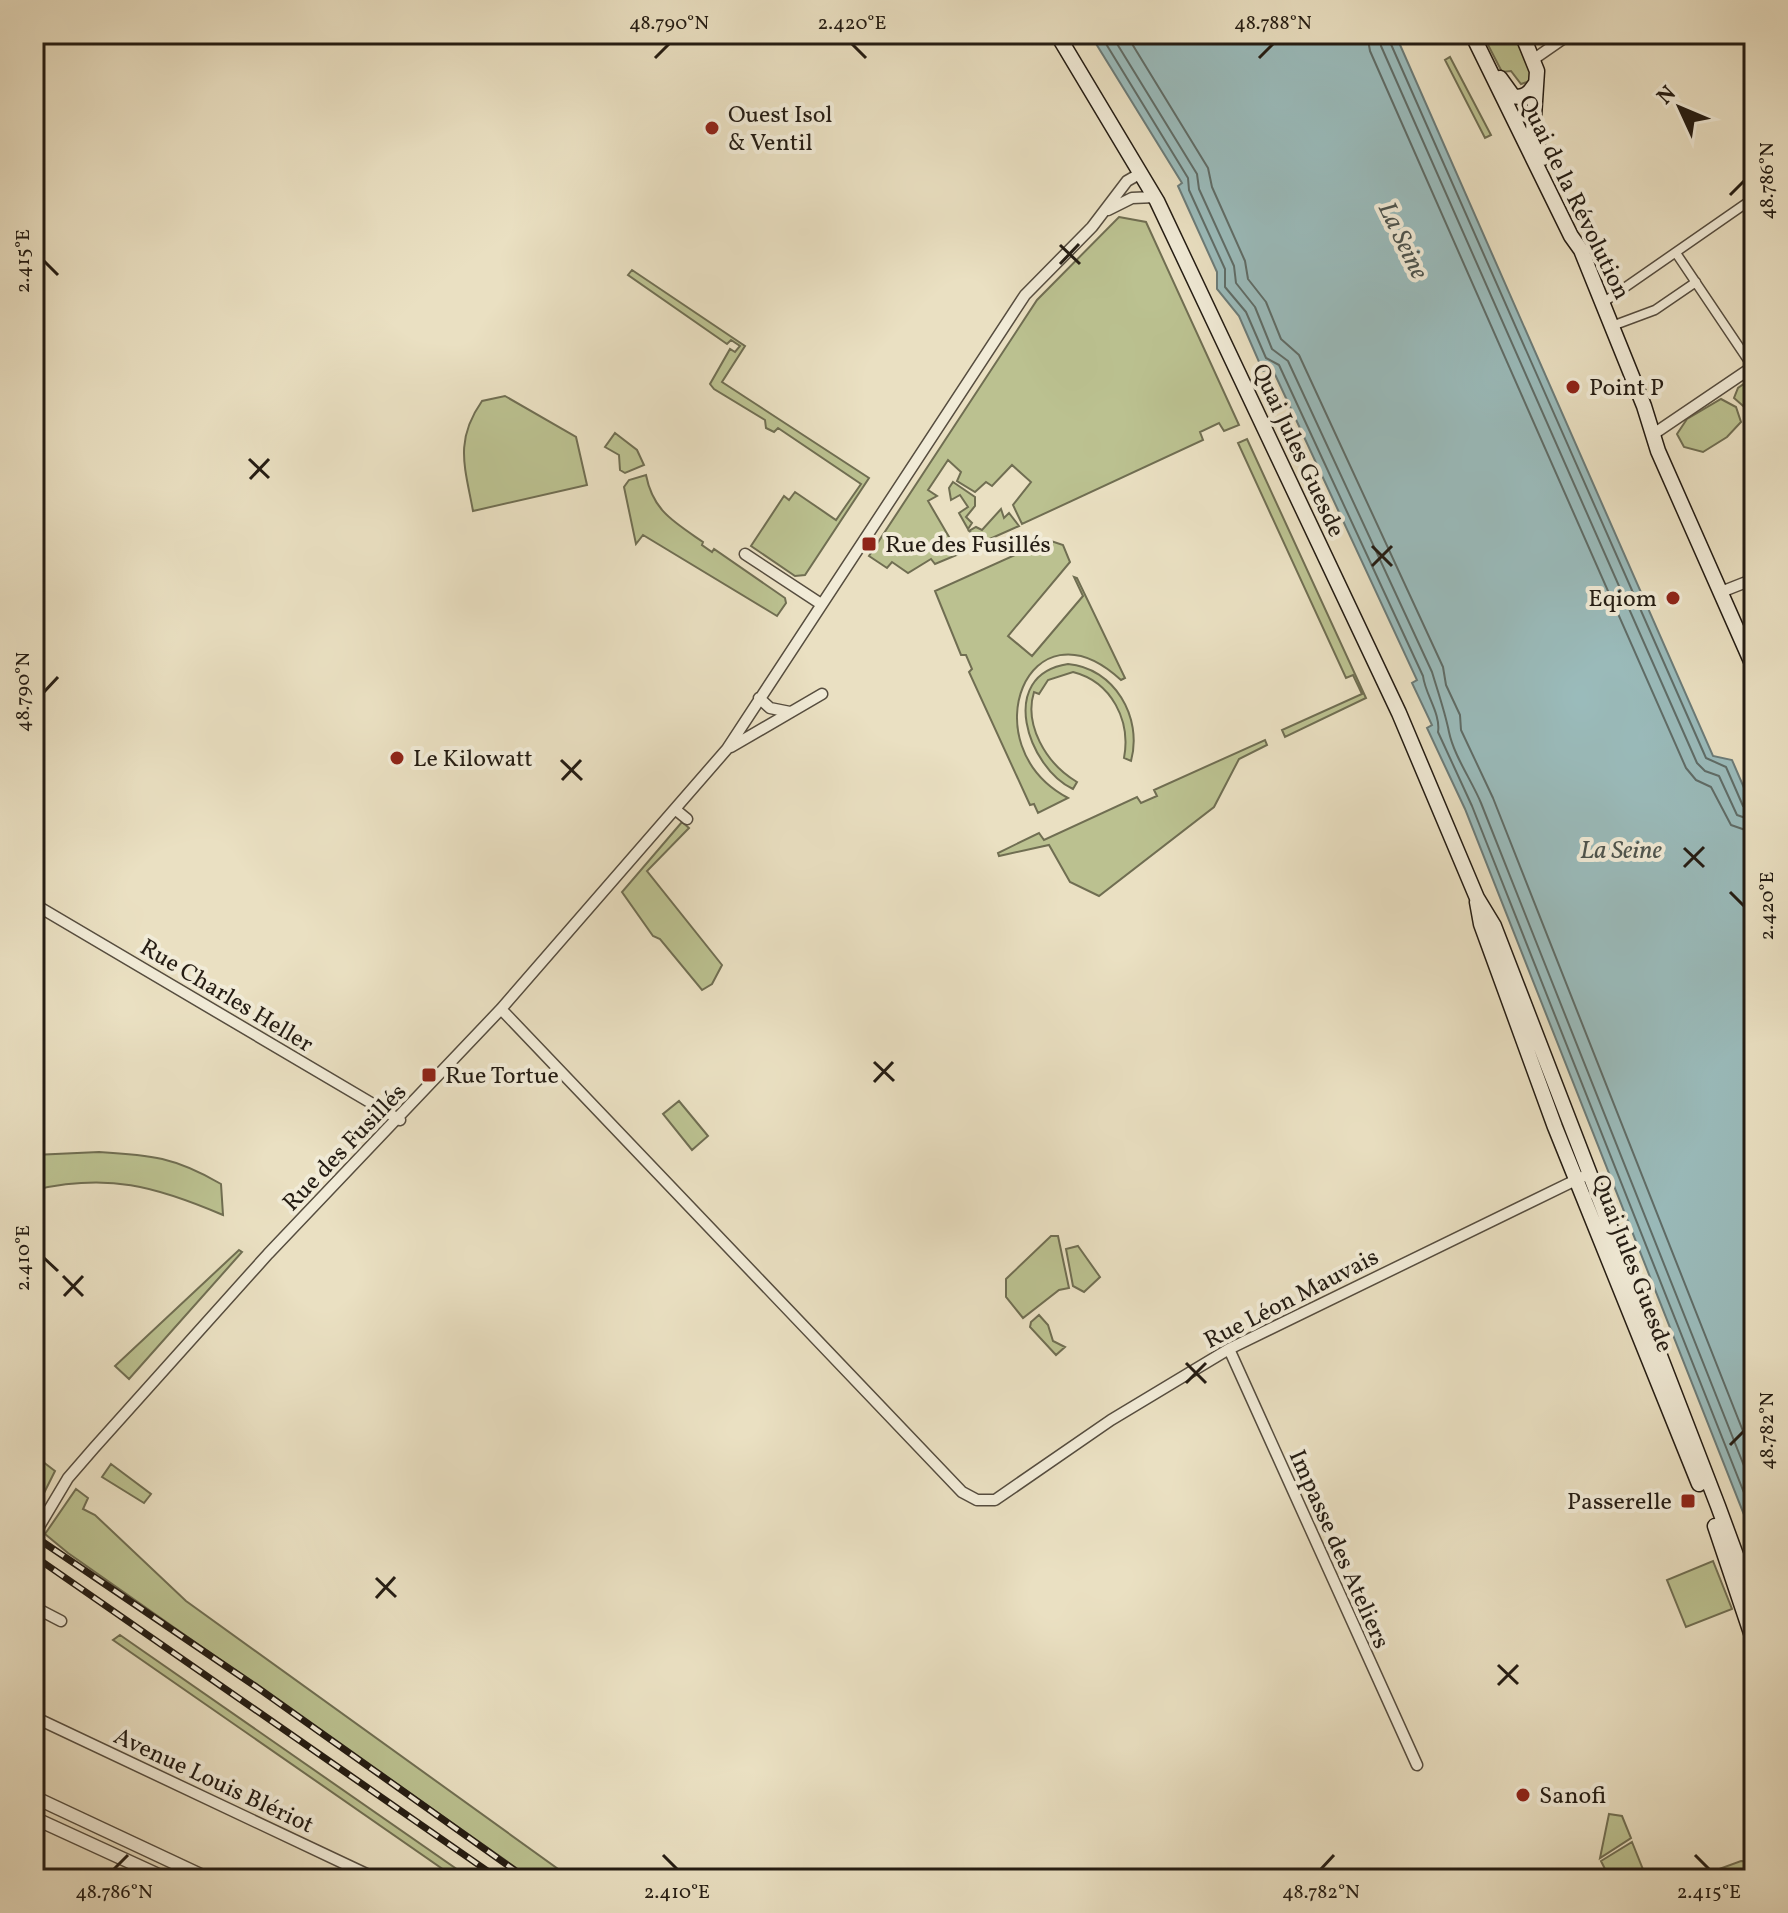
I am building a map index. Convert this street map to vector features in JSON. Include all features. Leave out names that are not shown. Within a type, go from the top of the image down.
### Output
[{"type":"main road","name":"Quai Jules Guesde","points":[[1057,34],[1155,197],[1399,713],[1477,898],[1481,924],[1718,1506],[1747,1585],[1754,1616]]},
{"type":"main road","points":[[1522,34],[1534,59],[1537,81],[1533,132],[1578,233],[1581,250]]},
{"type":"main road","points":[[1475,36],[1480,54],[1491,60],[1513,96],[1526,96],[1537,81]]},
{"type":"main road","name":"Quai de la Révolution","points":[[1480,54],[1571,236],[1581,250],[1644,406],[1658,451],[1754,668]]},
{"type":"main road","name":"Quai de la Révolution","points":[[1644,406],[1658,431],[1712,556],[1719,587]]},
{"type":"main road","name":"Quai Jules Guesde","points":[[1583,1177],[1663,1403],[1706,1503],[1754,1642]]},
{"type":"street","points":[[1534,59],[1570,34]]},
{"type":"street","name":"Rue des Fusillés","points":[[34,1535],[68,1478],[268,1254],[400,1120],[501,1009],[727,749],[1025,295],[1102,213],[1127,181],[1141,173]]},
{"type":"street","points":[[1102,213],[1132,198],[1155,197]]},
{"type":"street","points":[[1604,302],[1748,202],[1754,210]]},
{"type":"street","points":[[1658,431],[1754,367],[1676,253]]},
{"type":"street","points":[[1612,326],[1655,310],[1696,282]]},
{"type":"street","points":[[745,554],[821,604]]},
{"type":"street","points":[[1719,587],[1754,579]]},
{"type":"street","points":[[727,749],[822,694]]},
{"type":"street","points":[[759,698],[770,708],[790,712]]},
{"type":"street","points":[[676,810],[687,819]]},
{"type":"street","name":"Rue Charles Heller","points":[[34,904],[400,1120]]},
{"type":"street","name":"Rue Léon Mauvais","points":[[501,1009],[962,1492],[977,1500],[995,1500],[1111,1420],[1229,1349],[1583,1177]]},
{"type":"street","name":"Impasse des Ateliers","points":[[1229,1349],[1417,1765]]},
{"type":"street","points":[[34,1607],[61,1621]]},
{"type":"street","name":"Avenue Louis Blériot","points":[[34,1717],[377,1879]]},
{"type":"street","points":[[34,1797],[209,1879]]},
{"type":"street","points":[[34,1818],[167,1879]]},
{"type":"green space","points":[[1490,34],[1513,34],[1532,73],[1530,81],[1521,84],[1511,71],[1502,72],[1486,41]]},
{"type":"green space","points":[[1450,57],[1491,135],[1485,138],[1445,60]]},
{"type":"green space","points":[[1119,217],[1146,222],[1239,425],[1224,431],[1219,423],[1200,432],[1203,440],[1022,524],[1013,505],[1031,482],[1012,465],[992,486],[986,482],[975,492],[957,481],[961,472],[948,460],[928,490],[937,496],[928,501],[959,554],[935,564],[931,559],[908,573],[892,562],[887,568],[869,556],[1037,300]]},
{"type":"green space","points":[[632,270],[745,346],[722,382],[869,478],[805,575],[795,576],[751,546],[784,496],[789,500],[795,492],[836,520],[861,484],[778,428],[774,432],[766,428],[765,420],[714,389],[710,384],[730,349],[735,352],[740,346],[731,340],[727,344],[628,275]]},
{"type":"green space","points":[[1752,378],[1754,412],[1750,412],[1734,398],[1738,388]]},
{"type":"green space","points":[[505,396],[576,437],[587,485],[473,511],[464,454],[468,429],[482,401]]},
{"type":"green space","points":[[1721,399],[1736,407],[1741,422],[1727,437],[1703,452],[1684,447],[1677,434],[1687,419]]},
{"type":"green space","points":[[615,433],[637,450],[644,465],[625,473],[620,470],[619,455],[605,447]]},
{"type":"green space","points":[[1247,439],[1366,698],[1285,737],[1282,730],[1362,694],[1353,675],[1346,678],[1238,443]]},
{"type":"green space","points":[[646,475],[659,507],[674,522],[712,552],[714,549],[785,598],[786,603],[777,616],[643,535],[636,544],[624,487],[629,480]]},
{"type":"green space","points":[[953,482],[975,497],[975,506],[966,517],[972,523],[968,529],[959,513],[968,507],[960,495],[951,500],[949,488]]},
{"type":"green space","points":[[1001,509],[1004,518],[1009,513],[1019,526],[983,542],[969,531],[976,527],[982,530]]},
{"type":"green space","points":[[1048,540],[1063,545],[1070,562],[1008,636],[1032,656],[1083,596],[1074,577],[1077,578],[1125,678],[1121,680],[1088,658],[1060,655],[1038,666],[1023,687],[1017,715],[1022,745],[1038,774],[1068,798],[1038,813],[1034,804],[1030,805],[935,591]]},
{"type":"green space","points":[[1068,664],[1099,675],[1111,685],[1128,712],[1134,744],[1131,761],[1124,758],[1124,730],[1116,705],[1098,684],[1073,672],[1048,680],[1039,694],[1034,692],[1032,717],[1047,754],[1077,782],[1073,789],[1057,778],[1043,762],[1027,723],[1026,703],[1032,685],[1046,672]]},
{"type":"green space","points":[[1265,740],[1267,745],[1239,759],[1214,807],[1099,896],[1070,882],[1049,845],[999,856],[998,853],[1039,833],[1044,840],[1137,797],[1141,803],[1157,796],[1154,790]]},
{"type":"green space","points":[[682,822],[689,828],[647,871],[722,965],[712,984],[702,990],[660,939],[653,936],[622,892]]},
{"type":"green space","points":[[679,1101],[708,1136],[692,1150],[663,1114]]},
{"type":"green space","points":[[99,1152],[162,1159],[205,1175],[221,1184],[223,1215],[175,1196],[131,1185],[85,1183],[34,1190],[34,1155]]},
{"type":"green space","points":[[1051,1236],[1058,1236],[1069,1288],[1059,1290],[1023,1318],[1006,1297],[1006,1279]]},
{"type":"green space","points":[[1078,1246],[1100,1277],[1084,1292],[1073,1286],[1066,1249]]},
{"type":"green space","points":[[239,1250],[242,1252],[129,1379],[115,1366]]},
{"type":"green space","points":[[1039,1315],[1048,1325],[1053,1341],[1065,1347],[1056,1355],[1030,1327]]},
{"type":"green space","points":[[34,1455],[55,1471],[34,1513]]},
{"type":"green space","points":[[111,1464],[151,1494],[144,1503],[102,1477]]},
{"type":"green space","points":[[76,1489],[88,1498],[83,1509],[95,1515],[186,1601],[572,1879],[532,1879],[68,1553],[45,1534]]},
{"type":"green space","points":[[1713,1561],[1732,1609],[1686,1627],[1667,1580]]},
{"type":"green space","points":[[120,1635],[471,1879],[457,1879],[113,1640]]},
{"type":"green space","points":[[1609,1814],[1622,1816],[1631,1838],[1600,1858]]},
{"type":"green space","points":[[1632,1842],[1644,1872],[1625,1879],[1607,1873],[1601,1861]]},
{"type":"green space","points":[[1741,1861],[1754,1862],[1754,1879],[1702,1879],[1700,1876]]},
{"type":"water","name":"La Seine","points":[[1090,34],[1399,34],[1397,38],[1713,756],[1732,760],[1754,811],[1754,1540],[1465,809],[1427,728],[1432,725],[1412,683],[1417,680],[1272,368],[1263,371],[1239,316],[1217,289],[1217,272],[1178,186],[1182,183]]},
{"type":"railway","points":[[34,1536],[255,1686],[527,1879]]},
{"type":"railway","points":[[34,1556],[499,1879]]},
{"type":"place","name":"Ouest Isol & Ventil","points":[[712,128]]},
{"type":"place","name":"Point P","points":[[1573,387]]},
{"type":"place","name":"Rue des Fusillés","points":[[869,544]]},
{"type":"place","name":"Eqiom","points":[[1673,598]]},
{"type":"place","name":"Le Kilowatt","points":[[397,758]]},
{"type":"place","name":"Rue Tortue","points":[[429,1075]]},
{"type":"place","name":"Passerelle","points":[[1688,1501]]},
{"type":"place","name":"Sanofi","points":[[1523,1795]]}]
